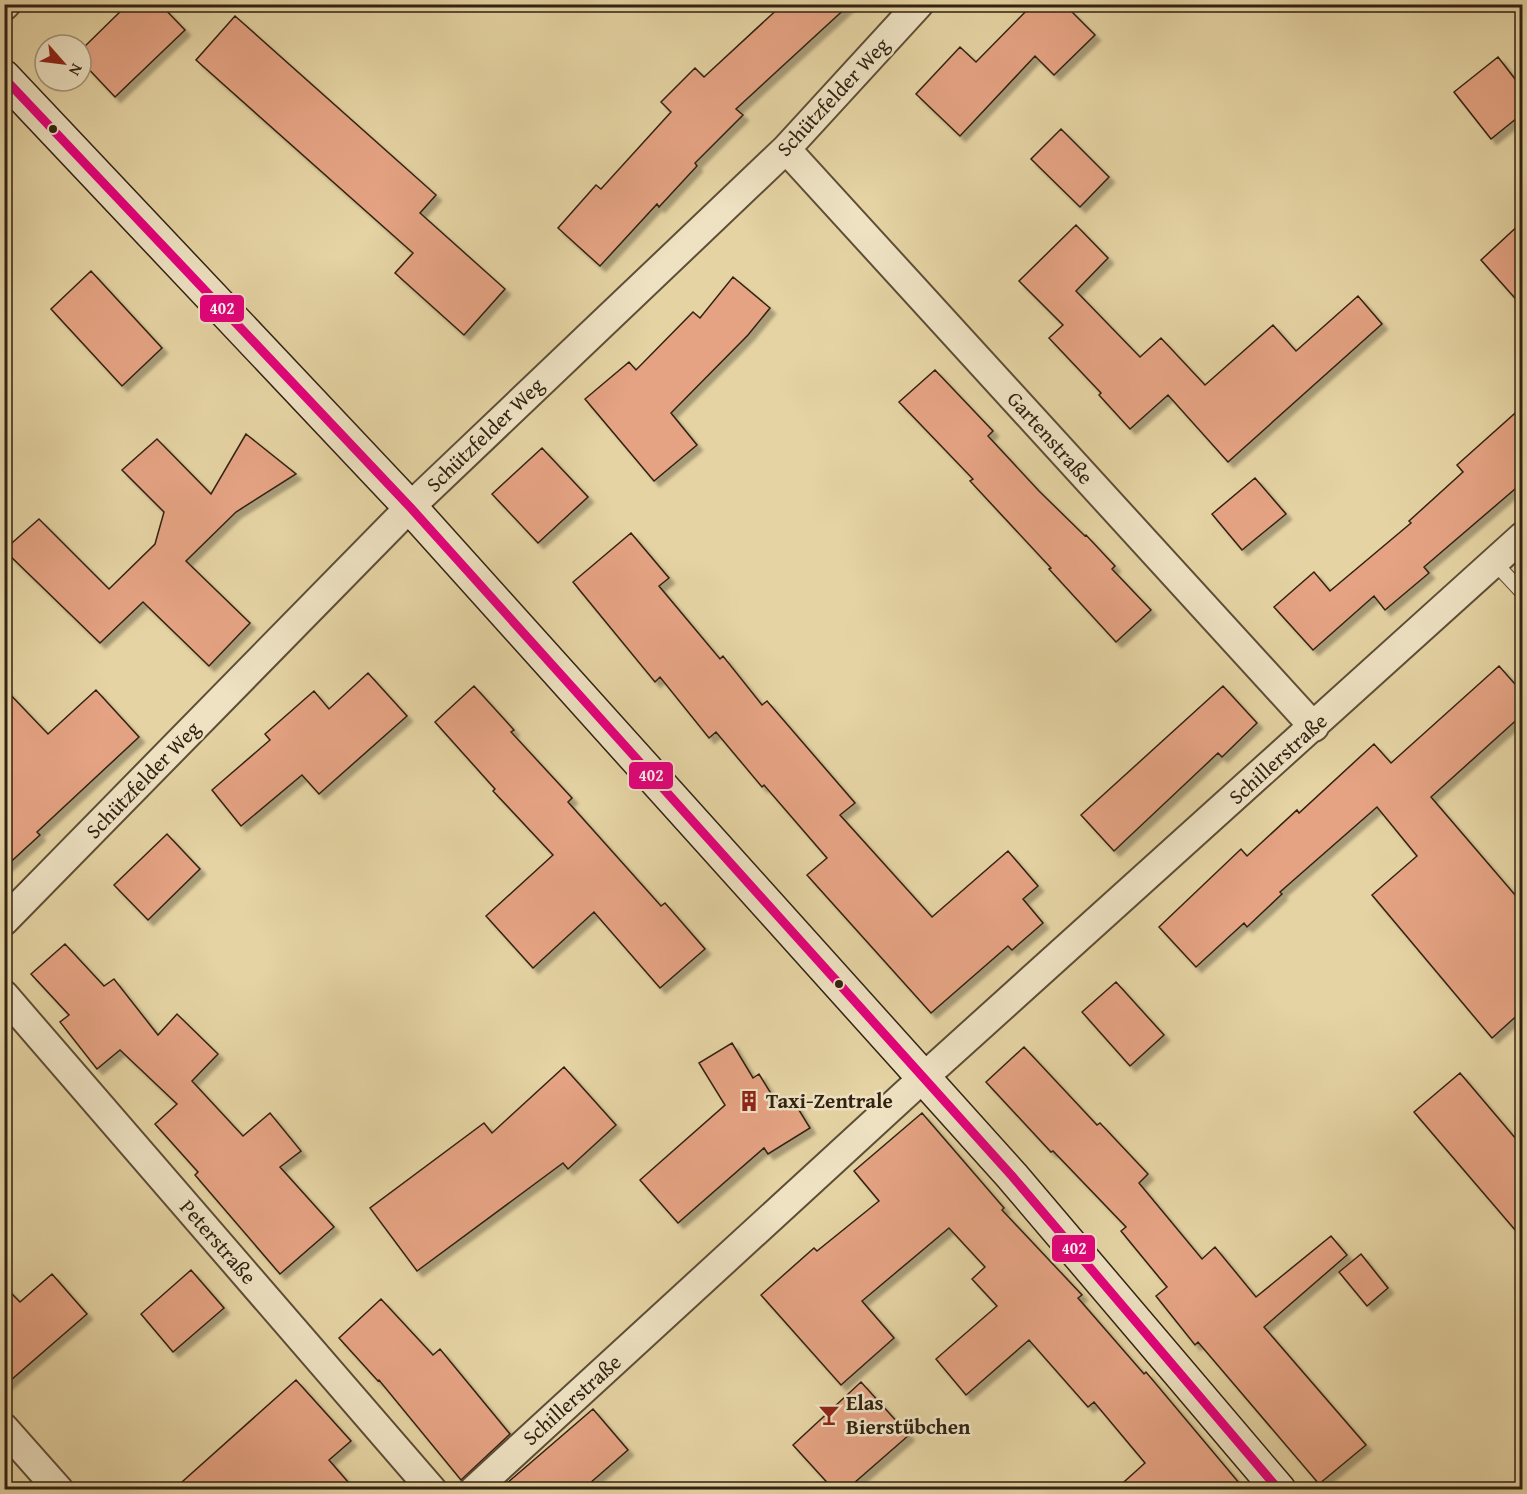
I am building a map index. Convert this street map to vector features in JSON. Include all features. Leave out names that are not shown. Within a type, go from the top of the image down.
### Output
[{"type":"street","name":"Schützfelder Weg","points":[[4,921],[410,507],[786,149],[919,4]]},
{"type":"street","points":[[4,77],[410,507],[924,1077],[1279,1490]]},
{"type":"street","name":"Gartenstraße","points":[[786,149],[1314,727]]},
{"type":"street","name":"Schillerstraße","points":[[474,1490],[924,1077],[1522,537]]},
{"type":"street","name":"Peterstraße","points":[[4,995],[432,1490]]},
{"type":"street","points":[[4,1428],[59,1490]]},
{"type":"lane","points":[[1494,562],[1522,592]]},
{"type":"building","points":[[128,4],[160,4],[185,30],[115,97],[93,74],[93,38]]},
{"type":"building","points":[[783,4],[850,4],[736,109],[743,115],[695,163],[697,166],[659,207],[657,204],[600,266],[558,228],[596,185],[601,189],[671,112],[661,102],[695,68],[704,77]]},
{"type":"building","points":[[1033,4],[1064,4],[1095,35],[1054,75],[1035,56],[960,136],[916,94],[960,47],[976,62]]},
{"type":"building","points":[[235,16],[436,195],[420,213],[505,289],[464,335],[395,273],[413,253],[196,60]]},
{"type":"building","points":[[1498,57],[1522,88],[1522,114],[1491,139],[1454,92]]},
{"type":"building","points":[[1061,129],[1109,177],[1080,207],[1031,159]]},
{"type":"building","points":[[1522,222],[1522,306],[1481,260]]},
{"type":"building","points":[[1076,225],[1108,258],[1076,291],[1140,357],[1161,338],[1205,385],[1273,325],[1296,351],[1358,296],[1382,324],[1228,462],[1168,395],[1130,429],[1099,395],[1101,393],[1049,338],[1063,325],[1019,281]]},
{"type":"building","points":[[91,271],[162,348],[122,386],[51,309]]},
{"type":"building","points":[[733,277],[770,308],[748,335],[671,413],[697,445],[654,481],[585,399],[629,362],[636,370],[693,312],[700,318]]},
{"type":"building","points":[[935,370],[993,431],[988,436],[1039,491],[1086,535],[1115,566],[1112,569],[1151,610],[1116,642],[970,481],[973,479],[899,402]]},
{"type":"building","points":[[1522,407],[1522,483],[1424,567],[1429,573],[1385,610],[1374,596],[1313,650],[1274,607],[1314,572],[1330,591],[1411,523],[1409,521],[1463,472],[1457,465]]},
{"type":"building","points":[[246,434],[296,474],[236,512],[186,561],[250,623],[209,666],[143,602],[100,643],[4,550],[39,519],[109,589],[155,544],[164,512],[122,470],[157,439],[211,494]]},
{"type":"building","points":[[542,448],[588,497],[538,543],[492,494]]},
{"type":"building","points":[[1255,478],[1286,514],[1242,550],[1212,514]]},
{"type":"building","points":[[631,533],[669,578],[659,586],[720,659],[723,656],[762,705],[767,701],[855,803],[840,815],[932,917],[1008,851],[1038,886],[1023,899],[1043,923],[1012,950],[1008,946],[931,1013],[807,875],[827,858],[764,785],[762,787],[716,732],[709,738],[660,677],[655,682],[573,582]]},
{"type":"building","points":[[1499,666],[1522,692],[1522,715],[1431,797],[1522,903],[1522,1011],[1492,1038],[1372,895],[1417,856],[1377,807],[1280,892],[1282,894],[1247,927],[1244,923],[1196,967],[1159,927],[1241,849],[1247,856],[1297,810],[1299,813],[1374,744],[1391,763]]},
{"type":"building","points":[[368,673],[407,716],[319,794],[302,775],[241,826],[212,790],[270,740],[265,734],[314,691],[329,709]]},
{"type":"building","points":[[474,686],[514,730],[511,732],[572,798],[568,802],[661,906],[665,903],[705,949],[660,988],[594,912],[533,968],[486,916],[553,855],[493,791],[495,789],[435,722]]},
{"type":"building","points":[[1223,686],[1257,723],[1222,757],[1218,753],[1114,851],[1081,815]]},
{"type":"building","points":[[4,688],[48,734],[96,690],[139,737],[37,832],[40,835],[4,868]]},
{"type":"building","points":[[167,834],[200,869],[148,920],[114,885]]},
{"type":"building","points":[[65,944],[104,986],[114,979],[158,1035],[177,1014],[218,1054],[192,1081],[243,1136],[270,1113],[301,1151],[280,1167],[334,1227],[280,1274],[195,1175],[198,1172],[155,1124],[177,1104],[120,1050],[97,1069],[60,1022],[69,1015],[31,974]]},
{"type":"building","points":[[1116,982],[1164,1035],[1130,1066],[1082,1012]]},
{"type":"building","points":[[732,1043],[753,1078],[759,1074],[778,1105],[791,1097],[810,1128],[768,1154],[764,1148],[678,1223],[640,1180],[725,1105],[699,1063]]},
{"type":"building","points":[[1024,1047],[1097,1125],[1100,1123],[1148,1174],[1139,1183],[1202,1259],[1215,1247],[1256,1297],[1331,1236],[1347,1255],[1264,1327],[1366,1445],[1319,1484],[1198,1342],[1195,1345],[1156,1296],[1167,1287],[1121,1231],[1126,1227],[1053,1151],[1051,1152],[986,1082]]},
{"type":"building","points":[[564,1067],[616,1125],[568,1169],[563,1163],[417,1271],[370,1208],[484,1123],[492,1133]]},
{"type":"building","points":[[1460,1073],[1522,1146],[1522,1238],[1414,1112]]},
{"type":"building","points":[[922,1113],[1004,1208],[1002,1210],[1082,1295],[1078,1298],[1144,1374],[1146,1372],[1245,1490],[1115,1490],[1145,1463],[1094,1402],[1088,1407],[1029,1340],[966,1395],[936,1359],[997,1306],[972,1279],[985,1267],[949,1228],[862,1301],[894,1338],[841,1385],[761,1295],[814,1248],[817,1251],[879,1201],[854,1171]]},
{"type":"building","points":[[1361,1254],[1388,1288],[1367,1306],[1339,1272]]},
{"type":"building","points":[[191,1270],[224,1308],[173,1352],[141,1314]]},
{"type":"building","points":[[52,1274],[87,1314],[4,1386],[4,1286],[20,1302]]},
{"type":"building","points":[[381,1299],[433,1355],[440,1349],[510,1434],[461,1480],[379,1380],[339,1338]]},
{"type":"building","points":[[296,1380],[351,1441],[329,1460],[355,1490],[173,1490]]},
{"type":"building","points":[[861,1382],[909,1435],[846,1490],[834,1490],[793,1445]]},
{"type":"building","points":[[593,1409],[628,1450],[582,1490],[499,1490]]},
{"type":"transit line","name":"402","points":[[4,78],[410,507],[1012,1176],[1279,1490]]},
{"type":"place","name":"Taxi-Zentrale","points":[[749,1101]]},
{"type":"place","name":"Elas Bierstübchen","points":[[829,1415]]}]
